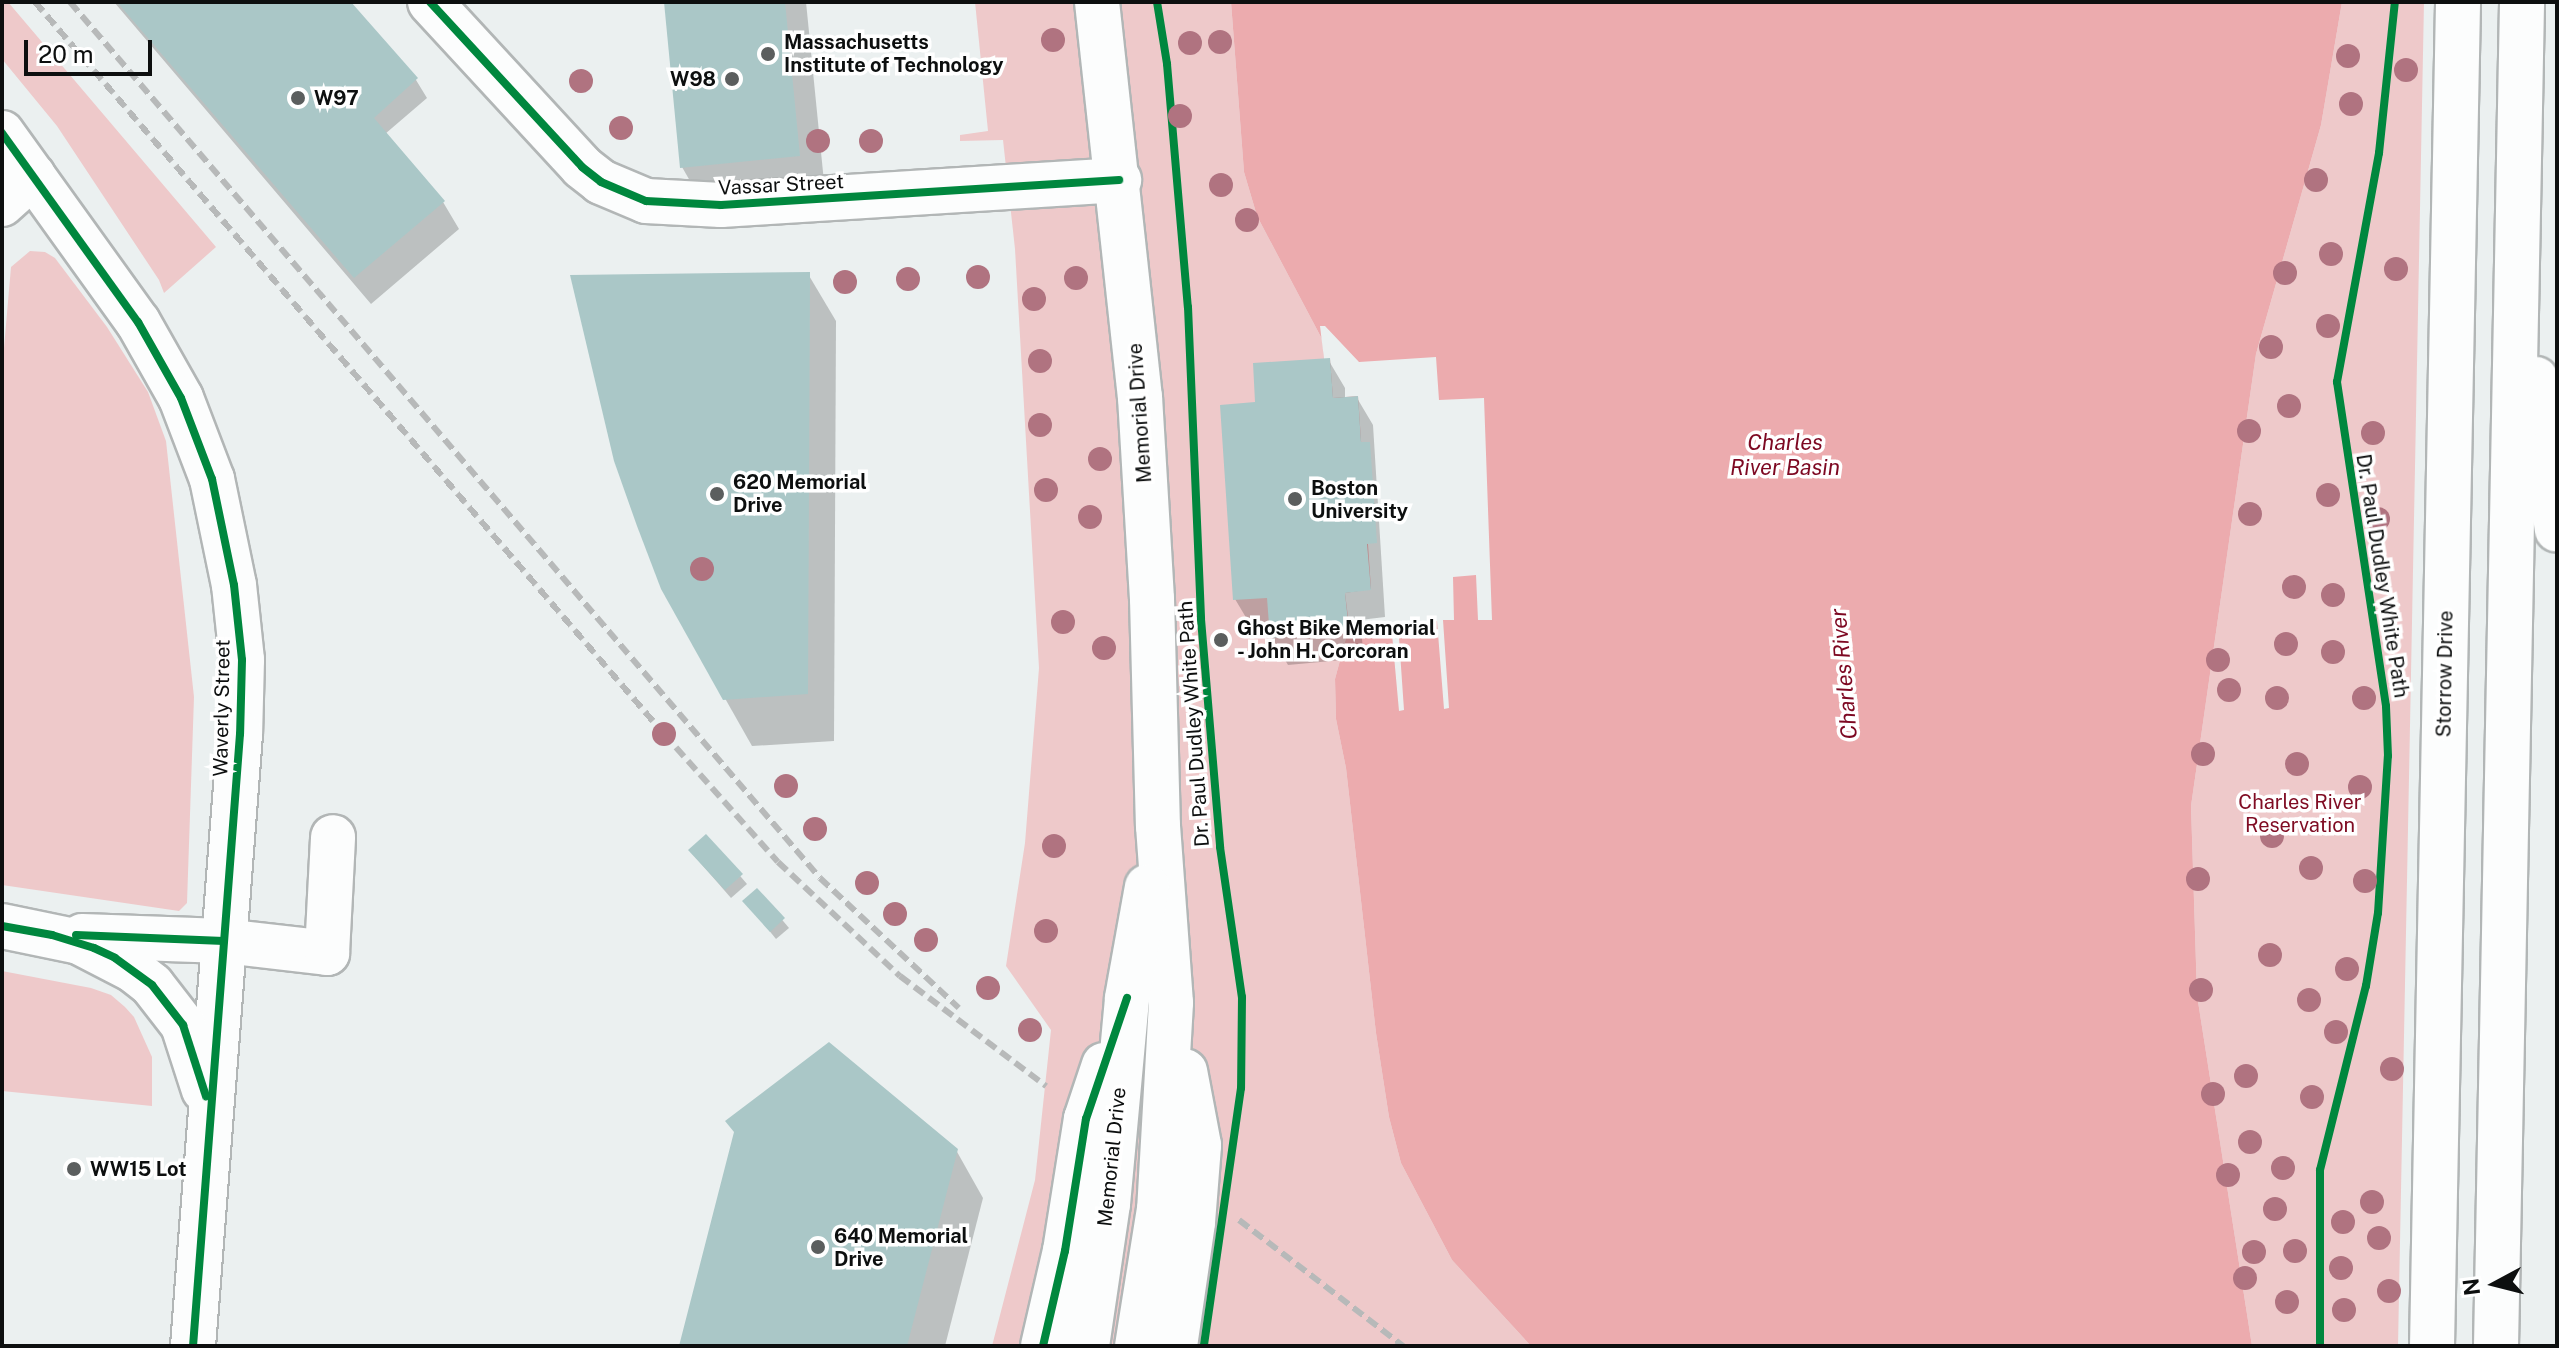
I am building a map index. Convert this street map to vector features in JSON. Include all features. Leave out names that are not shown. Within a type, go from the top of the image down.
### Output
[{"type":"main road","name":"Vassar Street","points":[[430,2],[582,167],[601,182],[646,201],[721,205],[1119,180]]},
{"type":"main road","name":"Memorial Drive","points":[[1097,2],[1119,180],[1140,397],[1152,599],[1158,826],[1171,1003],[1159,1209],[1137,1346]]},
{"type":"main road","name":"Storrow Drive","points":[[2432,1346],[2458,2]]},
{"type":"main road","points":[[2496,1346],[2522,2]]},
{"type":"main road","name":"Waverly Street","points":[[2,133],[18,190],[138,322],[163,363],[193,424],[212,479],[234,585],[242,660],[240,734],[193,1346]]},
{"type":"main road","points":[[2517,242],[2557,530]]},
{"type":"main road","name":"Memorial Drive","points":[[1087,1346],[1110,1190],[1127,998],[1158,826]]},
{"type":"main road","points":[[2,926],[52,935],[224,941],[327,953],[333,837]]},
{"type":"main road","points":[[52,935],[115,958],[152,985],[169,1004],[183,1025],[199,1069],[210,1136]]},
{"type":"main road","points":[[1043,1346],[1065,1251],[1086,1119],[1127,998]]},
{"type":"main road","points":[[1171,1003],[1199,1145],[1193,1222],[1175,1346]]},
{"type":"green space","points":[[2,2],[8,2],[216,247],[164,293],[159,280],[57,126],[2,59]]},
{"type":"green space","points":[[975,2],[1231,2],[1244,172],[1257,216],[1322,339],[1346,638],[1335,679],[1336,719],[1346,768],[1376,1033],[1389,1117],[1401,1163],[1452,1260],[1531,1346],[992,1346],[1035,1180],[1051,1030],[1006,966],[1025,843],[1039,668],[1015,249],[1003,140],[960,141],[960,135],[988,131]]},
{"type":"green space","name":"Charles River Reservation","points":[[2342,2],[2424,2],[2398,1346],[2252,1346],[2197,995],[2191,806],[2256,354],[2321,125]]},
{"type":"green space","points":[[30,251],[45,252],[55,258],[107,327],[148,392],[166,441],[194,697],[187,903],[179,911],[2,885],[2,371],[11,267]]},
{"type":"green space","points":[[2,971],[91,988],[111,995],[125,1007],[134,1017],[152,1057],[152,1106],[2,1091]]},
{"type":"water","name":"Charles River Basin","points":[[1231,2],[2342,2],[2321,125],[2256,354],[2191,806],[2197,995],[2252,1346],[1531,1346],[1452,1260],[1401,1163],[1389,1117],[1376,1033],[1346,768],[1336,719],[1335,679],[1346,638],[1322,339],[1257,216],[1244,172]]},
{"type":"pier","points":[[1320,326],[1325,326],[1359,362],[1436,357],[1439,400],[1484,398],[1492,620],[1478,620],[1476,575],[1453,577],[1454,620],[1443,620],[1449,708],[1444,709],[1437,621],[1398,623],[1404,710],[1399,711],[1391,623],[1349,625],[1345,593],[1371,589],[1358,396],[1333,398],[1330,359],[1324,359]]},
{"type":"building","name":"W97","points":[[117,2],[351,2],[418,78],[374,118],[445,201],[354,278]]},
{"type":"building","name":"W98","points":[[664,2],[785,2],[800,156],[680,168]]},
{"type":"building","name":"620 Memorial Drive","points":[[810,272],[808,694],[723,700],[661,589],[637,526],[614,461],[570,275]]},
{"type":"building","name":"Boston University","points":[[1330,358],[1333,398],[1358,396],[1361,442],[1370,442],[1377,543],[1367,544],[1371,590],[1345,593],[1349,631],[1270,638],[1267,598],[1233,600],[1220,405],[1255,402],[1253,363]]},
{"type":"building","points":[[706,834],[743,874],[725,890],[688,850]]},
{"type":"building","points":[[757,888],[785,918],[770,932],[742,901]]},
{"type":"building","name":"640 Memorial Drive","points":[[829,1042],[958,1149],[907,1346],[679,1346],[734,1132],[725,1121]]},
{"type":"railway","points":[[35,2],[664,734],[778,862],[900,976],[1046,1086]]},
{"type":"railway","points":[[70,2],[820,878],[959,1008]]},
{"type":"railway","points":[[1239,1220],[1403,1346]]},
{"type":"cycle path","points":[[430,2],[582,167],[601,182],[646,201],[721,205],[1119,180]]},
{"type":"cycle path","name":"Dr. Paul Dudley White Path","points":[[1157,2],[1167,64],[1188,307],[1201,619],[1220,847],[1242,997],[1241,1088],[1204,1346]]},
{"type":"cycle path","name":"Dr. Paul Dudley White Path","points":[[2320,1346],[2320,1170],[2366,986],[2378,913],[2388,756],[2386,706],[2337,382],[2379,153],[2395,2]]},
{"type":"cycle path","points":[[2,133],[138,322],[181,398],[212,479],[234,585],[242,660],[240,734],[193,1346]]},
{"type":"cycle path","points":[[2,926],[52,935],[94,948],[115,958],[152,985],[183,1025],[206,1096]]},
{"type":"cycle path","points":[[76,935],[224,941]]},
{"type":"cycle path","points":[[1043,1346],[1065,1251],[1086,1119],[1127,998]]},
{"type":"place","name":"Massachusetts Institute of Technology","points":[[768,54]]},
{"type":"place","name":"W98","points":[[732,79]]},
{"type":"place","name":"W97","points":[[298,98]]},
{"type":"place","name":"620 Memorial Drive","points":[[717,494]]},
{"type":"place","name":"Boston University","points":[[1295,499]]},
{"type":"place","name":"Ghost Bike Memorial - John H. Corcoran","points":[[1221,640]]},
{"type":"place","name":"WW15 Lot","points":[[74,1169]]},
{"type":"place","name":"640 Memorial Drive","points":[[818,1247]]},
{"type":"water label","name":"Charles River","points":[[1844,674]]}]
